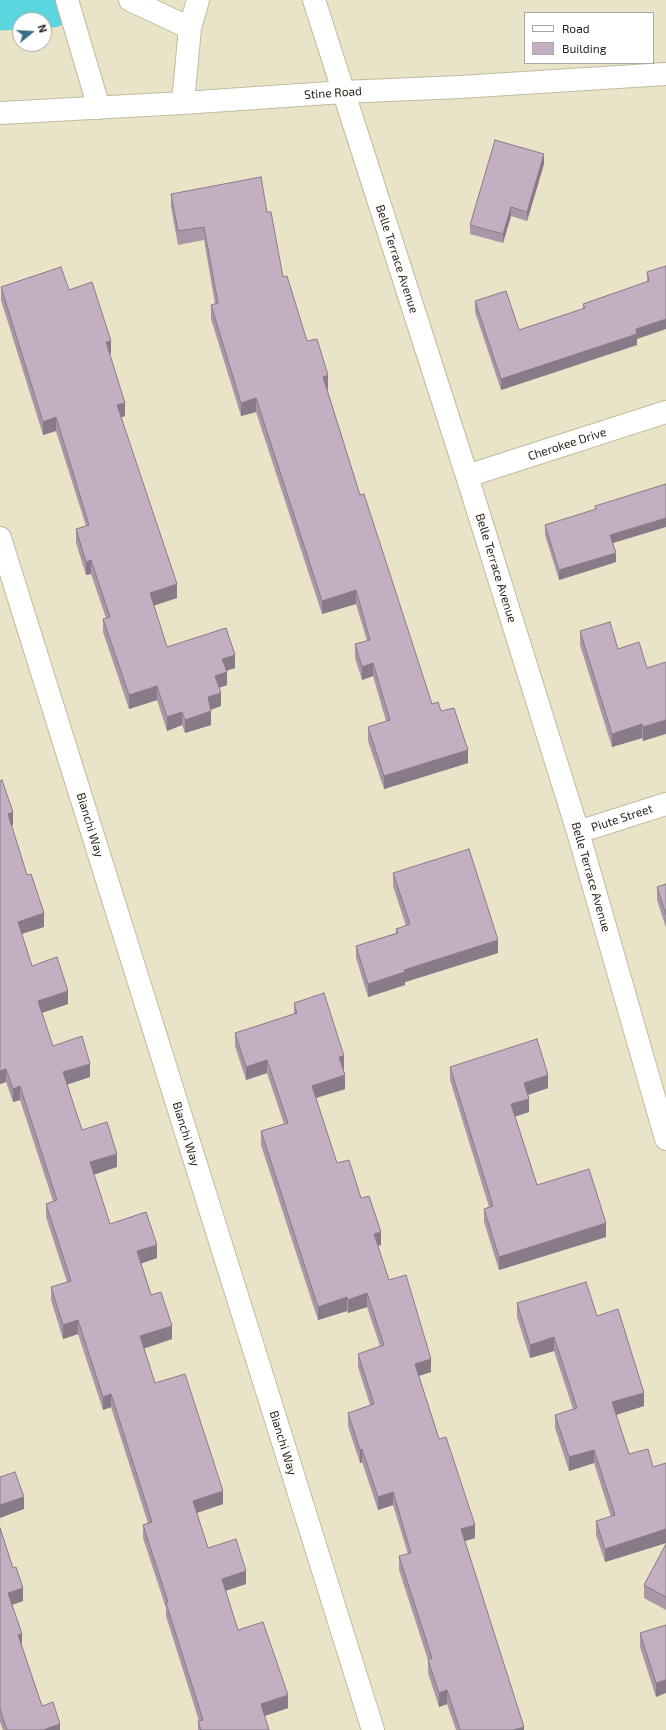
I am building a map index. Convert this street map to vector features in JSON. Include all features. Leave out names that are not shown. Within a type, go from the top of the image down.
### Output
[{"type":"street","points":[[68,0],[99,108]]},
{"type":"street","points":[[130,0],[190,28]]},
{"type":"street","points":[[183,103],[190,28],[198,0]]},
{"type":"street","name":"Belle Terrace Avenue","points":[[314,0],[467,476],[578,832],[666,1139]]},
{"type":"street","name":"Stine Road","points":[[0,113],[666,74]]},
{"type":"street","name":"Cherokee Drive","points":[[467,476],[666,412]]},
{"type":"street","name":"Bianchi Way","points":[[0,538],[373,1730]]},
{"type":"street","name":"Piute Street","points":[[578,832],[666,804]]},
{"type":"building","points":[[495,140],[544,154],[527,212],[511,207],[503,234],[470,225]]},
{"type":"building","points":[[261,177],[267,212],[271,212],[283,277],[287,276],[307,341],[317,339],[328,375],[323,377],[360,495],[364,494],[432,704],[438,702],[441,711],[454,708],[468,750],[384,776],[368,727],[390,720],[373,663],[362,667],[355,644],[370,640],[356,590],[322,601],[256,398],[241,403],[211,305],[218,303],[204,227],[178,231],[171,194]]},
{"type":"building","points":[[666,266],[666,319],[636,329],[637,334],[501,379],[475,301],[506,291],[519,330],[585,308],[583,304],[649,281],[647,272]]},
{"type":"building","points":[[61,267],[69,290],[92,282],[111,341],[106,342],[125,403],[117,405],[177,584],[150,593],[167,647],[226,628],[235,655],[222,659],[227,672],[215,676],[221,693],[208,697],[211,711],[185,720],[182,712],[167,717],[157,686],[129,695],[103,619],[110,617],[91,560],[86,562],[76,529],[89,525],[56,417],[43,422],[1,287]]},
{"type":"building","points":[[666,484],[666,518],[610,535],[616,553],[559,570],[545,525],[596,509],[595,506]]},
{"type":"building","points":[[610,622],[618,649],[639,642],[647,668],[666,662],[666,720],[643,727],[642,724],[612,734],[580,631]]},
{"type":"building","points":[[2,780],[13,812],[8,814],[27,875],[31,874],[44,913],[18,922],[32,966],[57,957],[68,991],[38,1001],[53,1046],[82,1036],[90,1064],[63,1072],[82,1130],[107,1122],[117,1154],[90,1162],[110,1224],[146,1212],[157,1245],[137,1251],[151,1295],[161,1292],[172,1326],[140,1336],[155,1383],[185,1374],[223,1491],[193,1501],[208,1548],[236,1539],[246,1571],[222,1579],[238,1630],[263,1622],[288,1695],[261,1704],[269,1730],[201,1730],[198,1721],[203,1720],[166,1603],[168,1602],[143,1525],[152,1522],[111,1394],[103,1397],[78,1320],[63,1325],[51,1287],[71,1281],[46,1204],[57,1200],[20,1086],[13,1089],[6,1069],[0,1071],[0,781]]},
{"type":"building","points":[[469,849],[498,940],[404,970],[405,972],[368,984],[356,946],[398,933],[396,929],[410,924],[393,873]]},
{"type":"building","points":[[666,884],[666,915],[657,887]]},
{"type":"building","points":[[324,993],[344,1056],[339,1057],[345,1075],[312,1086],[337,1163],[349,1160],[361,1198],[369,1196],[381,1232],[374,1234],[389,1280],[406,1275],[431,1359],[415,1364],[439,1439],[446,1437],[475,1525],[461,1529],[524,1727],[513,1730],[460,1730],[447,1690],[439,1693],[428,1660],[432,1658],[399,1556],[411,1553],[393,1492],[378,1497],[348,1413],[374,1404],[358,1354],[384,1345],[367,1293],[348,1300],[347,1297],[318,1307],[261,1131],[288,1123],[267,1060],[246,1067],[235,1033],[297,1013],[294,1003]]},
{"type":"building","points":[[537,1039],[548,1075],[524,1083],[529,1099],[511,1104],[537,1185],[589,1169],[606,1223],[499,1257],[484,1209],[493,1206],[450,1067]]},
{"type":"building","points":[[586,1282],[597,1316],[618,1309],[644,1393],[612,1402],[629,1454],[648,1449],[653,1467],[666,1463],[666,1529],[605,1549],[596,1521],[615,1515],[594,1450],[569,1457],[555,1415],[577,1408],[554,1337],[530,1345],[517,1303]]},
{"type":"building","points":[[15,1472],[24,1497],[0,1505],[0,1477]]},
{"type":"building","points":[[0,1528],[13,1568],[16,1567],[23,1588],[8,1593],[22,1634],[18,1635],[42,1706],[53,1702],[60,1724],[43,1730],[7,1730],[0,1709]]},
{"type":"building","points":[[666,1544],[666,1597],[644,1585]]},
{"type":"building","points":[[666,1625],[666,1680],[656,1683],[640,1633]]},
{"type":"waterway","points":[[0,15],[53,12]]}]
